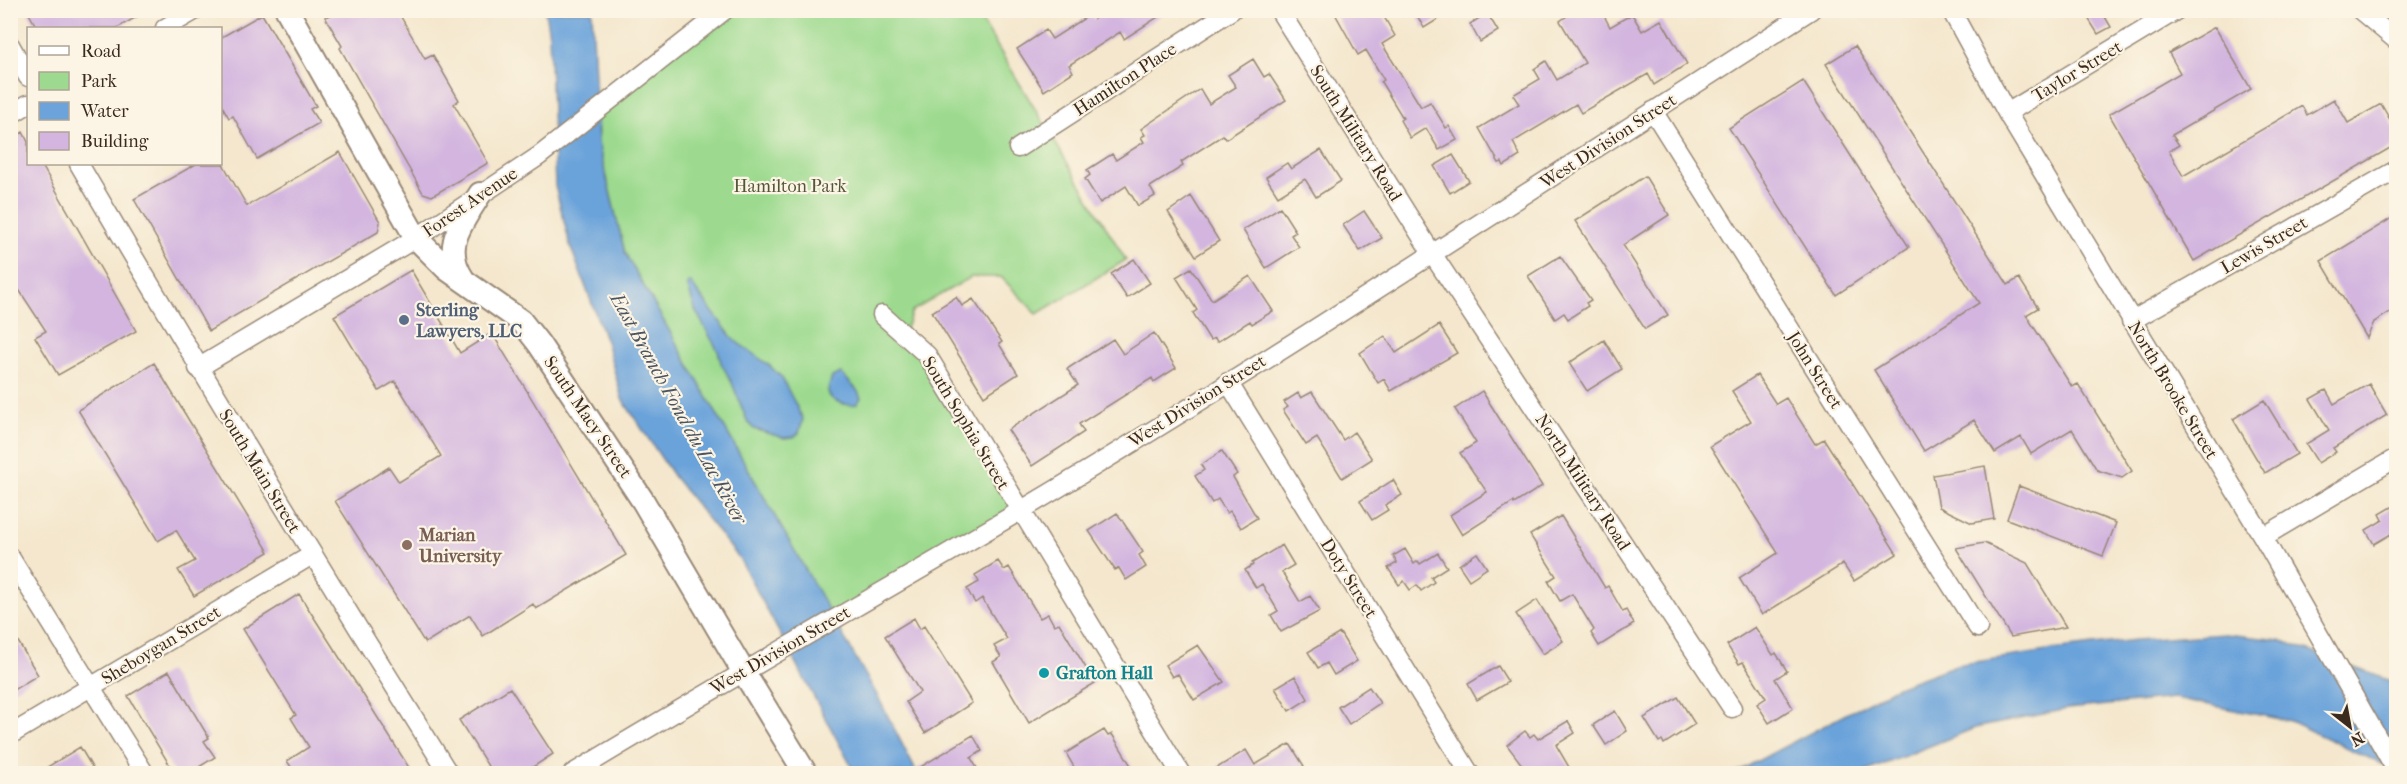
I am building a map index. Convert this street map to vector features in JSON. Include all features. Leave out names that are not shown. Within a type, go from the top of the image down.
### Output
[{"type":"main road","name":"South Macy Street","points":[[287,10],[416,238],[447,268],[505,307],[539,344],[644,501],[806,774]]},
{"type":"main road","points":[[466,282],[454,263],[454,247],[461,225],[480,194]]},
{"type":"street","points":[[167,27],[196,10]]},
{"type":"street","name":"Forest Avenue","points":[[198,368],[416,238],[548,149],[725,10]]},
{"type":"street","name":"Hamilton Place","points":[[1018,148],[1232,10]]},
{"type":"street","name":"South Military Road","points":[[1279,10],[1433,255]]},
{"type":"street","name":"West Division Street","points":[[572,774],[743,670],[1020,511],[1433,255],[1811,10]]},
{"type":"street","name":"North Brooke Street","points":[[1951,10],[2007,113],[2263,537],[2397,770]]},
{"type":"street","name":"Taylor Street","points":[[2007,113],[2177,10]]},
{"type":"street","points":[[2360,10],[2397,40]]},
{"type":"street","points":[[10,45],[27,75]]},
{"type":"street","points":[[10,115],[27,106]]},
{"type":"street","name":"John Street","points":[[1653,111],[1978,628]]},
{"type":"street","name":"South Main Street","points":[[80,165],[198,368],[449,774]]},
{"type":"street","name":"Lewis Street","points":[[2131,321],[2397,170]]},
{"type":"street","name":"North Military Road","points":[[1433,255],[1732,708]]},
{"type":"street","name":"South Sophia Street","points":[[882,315],[927,355],[1181,774]]},
{"type":"street","name":"Doty Street","points":[[1228,382],[1470,774]]},
{"type":"street","points":[[2263,537],[2397,458]]},
{"type":"street","name":"Sheboygan Street","points":[[10,735],[312,555]]},
{"type":"street","points":[[10,557],[145,774]]},
{"type":"green space","name":"Hamilton Park","points":[[725,11],[976,11],[1126,260],[1037,314],[1001,277],[971,277],[912,311],[904,334],[1020,511],[833,619],[625,253],[598,143],[597,111]]},
{"type":"water","name":"East Branch Fond du Lac River","points":[[545,11],[592,11],[598,143],[625,253],[877,695],[917,773],[855,773],[739,558],[674,477],[622,399],[607,344],[570,245],[555,186],[549,35]]},
{"type":"water","points":[[690,282],[734,340],[770,366],[782,378],[803,419],[799,433],[794,437],[784,438],[754,429],[748,423],[732,383],[721,363],[718,351],[695,310],[687,284]]},
{"type":"water","points":[[841,373],[857,390],[861,398],[857,404],[840,403],[829,395],[828,389],[832,377]]},
{"type":"water","points":[[2225,634],[2280,640],[2396,683],[2396,771],[2290,721],[2174,698],[2068,709],[1975,728],[1862,773],[1733,774],[1897,687],[1956,665],[2136,640]]},
{"type":"building","points":[[27,10],[149,10],[119,27],[36,27]]},
{"type":"building","points":[[328,10],[397,10],[425,59],[433,55],[459,100],[454,104],[488,163],[432,196],[423,193],[340,48],[342,46],[325,17],[331,15]]},
{"type":"building","points":[[1108,10],[1169,10],[1124,39],[1120,32],[1069,65],[1073,72],[1044,91],[1017,49],[1046,30],[1052,39],[1091,14],[1094,19]]},
{"type":"building","points":[[1333,10],[1380,10],[1395,36],[1382,44],[1421,107],[1430,102],[1446,128],[1449,126],[1457,140],[1439,150],[1426,128],[1410,138],[1400,120],[1403,118],[1381,82],[1384,80],[1366,50],[1358,55]]},
{"type":"building","points":[[1414,10],[1453,10],[1424,28]]},
{"type":"building","points":[[1576,10],[1601,10],[1610,27],[1632,14],[1642,31],[1661,20],[1687,64],[1654,85],[1648,74],[1581,113],[1576,104],[1513,142],[1520,156],[1504,166],[1502,162],[1499,163],[1479,128],[1519,104],[1513,95],[1540,79],[1534,69],[1546,61],[1557,80],[1585,63],[1560,21]]},
{"type":"building","points":[[2083,10],[2101,10],[2111,27],[2098,34]]},
{"type":"building","points":[[1487,13],[1498,31],[1480,42],[1470,24]]},
{"type":"building","points":[[262,14],[316,106],[310,109],[319,123],[257,159],[233,116],[229,118],[222,106],[222,37]]},
{"type":"building","points":[[2215,27],[2251,89],[2172,135],[2179,145],[2169,151],[2183,176],[2302,106],[2307,115],[2334,99],[2348,123],[2381,104],[2397,132],[2397,144],[2194,261],[2109,114],[2180,73],[2169,53]]},
{"type":"building","points":[[1855,46],[2008,285],[2019,278],[2038,308],[2026,315],[2072,387],[2078,384],[2132,471],[2122,478],[2097,470],[2072,429],[2031,454],[2021,437],[1995,453],[1974,420],[1924,451],[1874,370],[1979,303],[1826,64]]},
{"type":"building","points":[[1253,59],[1264,77],[1269,74],[1286,100],[1226,139],[1223,135],[1181,162],[1183,166],[1150,187],[1155,196],[1138,206],[1126,186],[1100,203],[1085,179],[1090,175],[1087,170],[1112,154],[1116,160],[1144,142],[1141,137],[1145,135],[1141,129],[1200,89],[1209,104],[1236,87],[1228,75]]},
{"type":"building","points":[[1803,81],[1909,247],[1836,295],[1729,128]]},
{"type":"building","points":[[23,132],[27,140],[27,165],[42,165],[136,331],[58,375],[35,337],[46,331],[10,276],[10,140]]},
{"type":"building","points":[[1321,150],[1341,181],[1316,197],[1305,179],[1278,196],[1266,177],[1287,163],[1291,169]]},
{"type":"building","points":[[340,152],[380,222],[378,232],[209,331],[134,199],[194,165],[223,164],[247,206]]},
{"type":"building","points":[[1453,155],[1469,181],[1450,193],[1434,166]]},
{"type":"building","points":[[1645,176],[1669,215],[1623,245],[1668,315],[1645,329],[1575,221]]},
{"type":"building","points":[[1191,196],[1219,241],[1196,256],[1168,212]]},
{"type":"building","points":[[1280,207],[1296,232],[1291,235],[1299,247],[1266,268],[1243,230]]},
{"type":"building","points":[[1364,211],[1382,238],[1360,251],[1343,225]]},
{"type":"building","points":[[2397,215],[2397,308],[2374,322],[2367,338],[2321,261]]},
{"type":"building","points":[[1560,256],[1591,300],[1586,303],[1588,306],[1568,319],[1564,313],[1555,319],[1528,276]]},
{"type":"building","points":[[1134,259],[1150,283],[1127,298],[1111,274]]},
{"type":"building","points":[[1191,268],[1212,300],[1250,276],[1273,311],[1252,324],[1250,321],[1217,342],[1215,338],[1210,340],[1193,313],[1197,310],[1176,277]]},
{"type":"building","points":[[411,270],[460,353],[492,333],[626,555],[536,609],[533,604],[483,636],[470,615],[425,643],[335,501],[389,467],[399,482],[441,456],[395,381],[379,391],[334,316]]},
{"type":"building","points":[[956,297],[962,306],[973,299],[1002,342],[999,344],[1018,374],[984,396],[932,312]]},
{"type":"building","points":[[1439,325],[1457,353],[1391,391],[1384,379],[1378,383],[1360,353],[1385,336],[1396,353]]},
{"type":"building","points":[[1154,333],[1176,368],[1154,382],[1152,378],[1079,424],[1084,432],[1032,466],[1008,430],[1078,385],[1067,369],[1113,339],[1123,354]]},
{"type":"building","points":[[1604,340],[1622,369],[1587,391],[1569,363]]},
{"type":"building","points":[[154,363],[269,552],[194,596],[178,570],[195,561],[176,530],[158,541],[78,410]]},
{"type":"building","points":[[1757,375],[1776,404],[1786,398],[1815,444],[1824,439],[1897,554],[1854,581],[1843,564],[1762,615],[1739,578],[1778,553],[1710,446],[1751,421],[1732,391]]},
{"type":"building","points":[[2369,384],[2387,415],[2333,448],[2336,452],[2318,463],[2306,444],[2329,430],[2310,399],[2326,390],[2334,404]]},
{"type":"building","points":[[1482,391],[1542,486],[1462,535],[1450,515],[1487,492],[1460,453],[1476,443],[1455,409]]},
{"type":"building","points":[[1312,392],[1343,440],[1354,432],[1372,459],[1342,478],[1317,438],[1306,445],[1283,410],[1288,407],[1284,402],[1298,393],[1301,398]]},
{"type":"building","points":[[2264,400],[2297,454],[2265,473],[2233,419]]},
{"type":"building","points":[[1222,451],[1237,474],[1233,477],[1257,518],[1241,528],[1230,511],[1227,513],[1218,499],[1212,503],[1195,476],[1204,470],[1201,465]]},
{"type":"building","points":[[1985,466],[1994,519],[1972,523],[1939,507],[1933,475]]},
{"type":"building","points":[[1393,480],[1402,495],[1385,505],[1388,510],[1372,520],[1360,501]]},
{"type":"building","points":[[2019,486],[2116,523],[2103,556],[2007,519]]},
{"type":"building","points":[[2397,504],[2397,543],[2391,534],[2374,544],[2366,530],[2383,520],[2380,514]]},
{"type":"building","points":[[1117,513],[1143,552],[1139,555],[1146,567],[1126,580],[1119,568],[1115,570],[1089,531]]},
{"type":"building","points":[[1561,516],[1605,588],[1608,586],[1623,612],[1626,610],[1634,624],[1599,646],[1591,633],[1594,630],[1572,594],[1560,601],[1548,581],[1556,576],[1530,535]]},
{"type":"building","points":[[1984,543],[2027,563],[2066,627],[2011,637],[1956,548]]},
{"type":"building","points":[[1282,545],[1294,565],[1282,572],[1300,602],[1310,596],[1320,611],[1281,632],[1271,615],[1278,611],[1262,584],[1256,588],[1245,570],[1253,565],[1252,563]]},
{"type":"building","points":[[1405,549],[1414,564],[1418,561],[1420,564],[1438,553],[1447,567],[1431,577],[1434,582],[1421,591],[1417,585],[1410,590],[1404,581],[1399,585],[1388,568],[1397,563],[1393,556]]},
{"type":"building","points":[[1477,553],[1487,568],[1469,580],[1459,565]]},
{"type":"building","name":"Grafton Hall","points":[[998,561],[1004,570],[1009,567],[1040,618],[1048,614],[1054,625],[1059,623],[1095,683],[1029,723],[993,662],[1001,657],[994,646],[1007,639],[982,598],[975,603],[967,589],[979,582],[975,575]]},
{"type":"building","points":[[299,594],[413,774],[296,774],[287,761],[309,747],[291,718],[296,715],[243,629]]},
{"type":"building","points":[[1537,600],[1563,641],[1543,654],[1516,614]]},
{"type":"building","points":[[914,618],[920,629],[924,626],[972,703],[925,733],[906,702],[920,692],[885,636]]},
{"type":"building","points":[[1755,627],[1773,655],[1776,653],[1787,671],[1775,679],[1793,708],[1769,723],[1757,704],[1766,698],[1743,662],[1739,664],[1727,645]]},
{"type":"building","points":[[10,628],[38,675],[10,692]]},
{"type":"building","points":[[1340,633],[1357,661],[1334,675],[1327,663],[1318,668],[1308,652]]},
{"type":"building","points":[[1198,645],[1224,682],[1194,700],[1178,674],[1172,677],[1165,665]]},
{"type":"building","points":[[1498,666],[1508,682],[1477,700],[1468,684]]},
{"type":"building","points":[[169,671],[209,738],[204,741],[215,757],[188,774],[175,774],[128,696]]},
{"type":"building","points":[[1295,676],[1308,699],[1289,711],[1275,688]]},
{"type":"building","points":[[1369,687],[1380,703],[1349,724],[1338,707]]},
{"type":"building","points":[[510,688],[553,754],[522,774],[493,774],[459,720]]},
{"type":"building","points":[[1678,697],[1695,724],[1664,744],[1662,740],[1659,742],[1644,718]]},
{"type":"building","points":[[1615,711],[1627,731],[1606,745],[1593,725]]},
{"type":"building","points":[[1568,721],[1575,733],[1556,745],[1573,774],[1529,774],[1507,745],[1525,731],[1530,737],[1534,734],[1538,739]]},
{"type":"building","points":[[1104,730],[1108,736],[1112,734],[1136,774],[1078,774],[1066,753]]},
{"type":"building","points":[[973,735],[982,751],[971,758],[977,768],[967,774],[909,774]]},
{"type":"building","points":[[1290,744],[1304,766],[1291,774],[1207,774],[1246,750],[1255,765]]},
{"type":"building","points":[[80,747],[96,774],[36,774]]},
{"type":"place","name":"Sterling Lawyers, LLC","points":[[404,320]]},
{"type":"place","name":"Marian University","points":[[407,545]]},
{"type":"place","name":"Grafton Hall","points":[[1044,673]]}]
